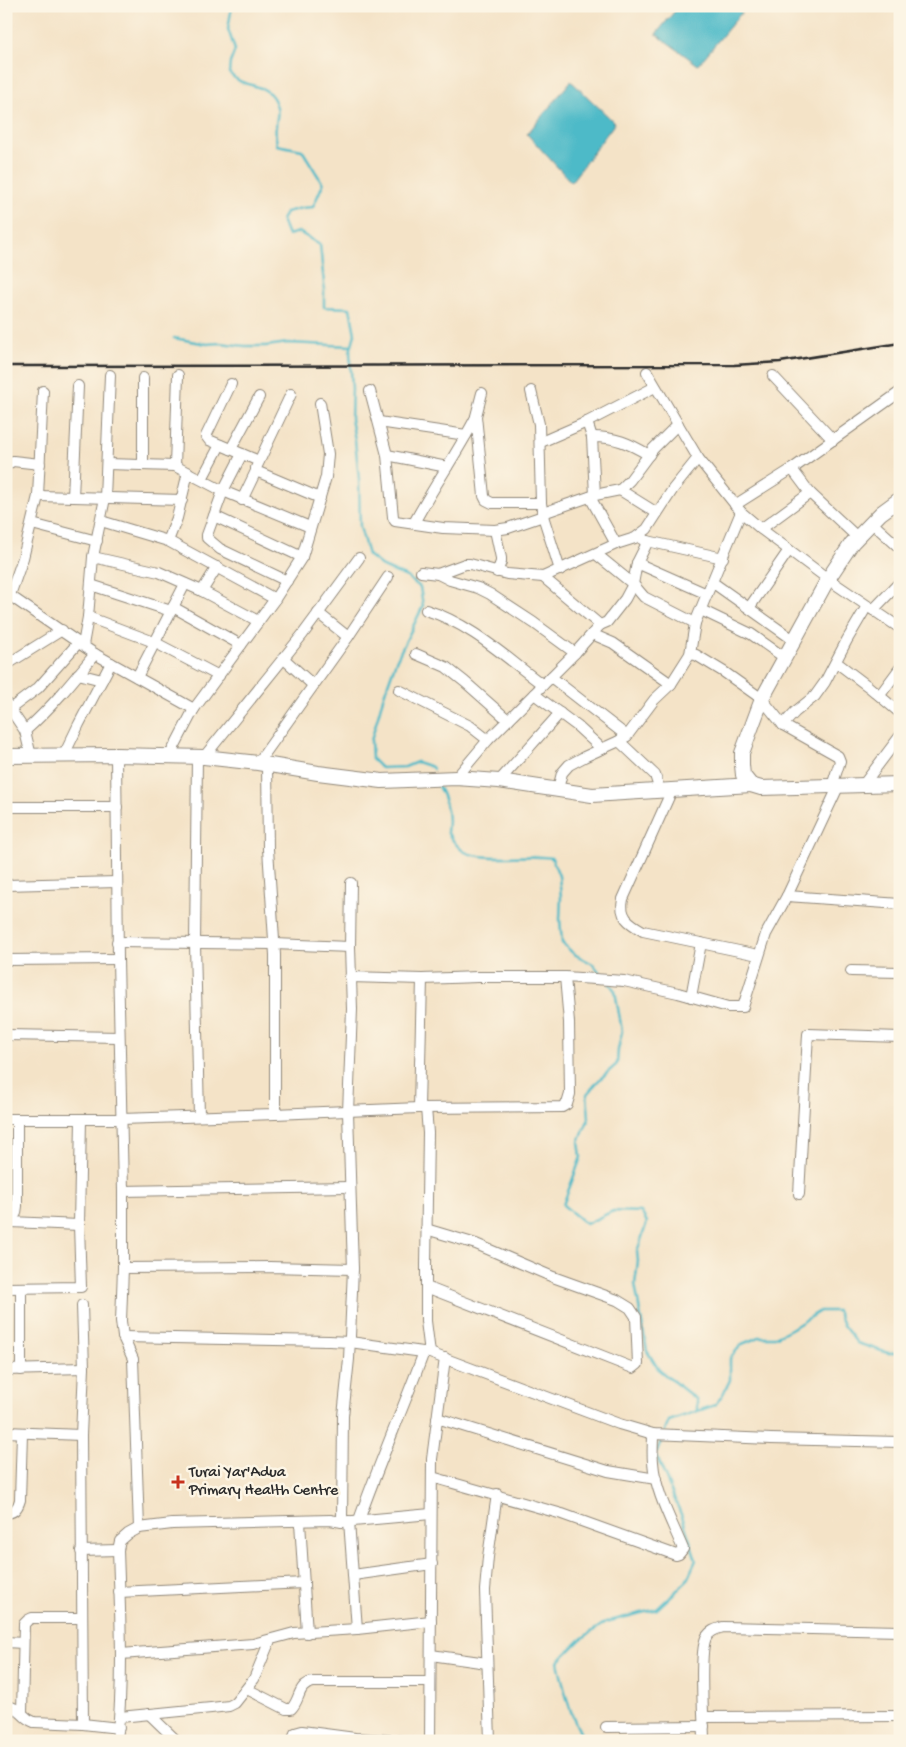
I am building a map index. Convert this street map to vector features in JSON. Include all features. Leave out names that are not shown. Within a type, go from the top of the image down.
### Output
[{"type":"street","points":[[647,372],[698,458],[738,508],[761,529],[828,579],[900,628]]},
{"type":"street","points":[[31,756],[25,731],[8,706],[38,688],[81,644],[88,617],[93,557],[105,498],[110,375]]},
{"type":"street","points":[[176,466],[178,375]]},
{"type":"street","points":[[773,376],[832,440]]},
{"type":"street","points":[[143,378],[143,464]]},
{"type":"street","points":[[231,384],[206,436],[209,440],[242,454],[258,466],[320,498]]},
{"type":"street","points":[[73,497],[78,386]]},
{"type":"street","points":[[540,442],[587,422],[655,387]]},
{"type":"street","points":[[43,391],[38,496],[32,524],[8,594],[95,654],[194,709]]},
{"type":"street","points":[[370,391],[387,455],[393,516],[396,521],[400,522],[443,528],[495,530],[508,528],[542,511],[620,490],[659,442],[678,424]]},
{"type":"street","points":[[531,391],[539,424],[542,511],[560,570]]},
{"type":"street","points":[[558,789],[562,773],[569,765],[623,739],[654,700],[671,684],[690,654],[695,623],[722,558],[738,508],[900,392]]},
{"type":"street","points":[[414,523],[466,436],[476,416],[482,393]]},
{"type":"street","points":[[242,500],[291,394]]},
{"type":"street","points":[[231,449],[259,397]]},
{"type":"street","points":[[170,755],[194,709],[275,598],[302,557],[326,477],[328,454],[320,403]]},
{"type":"street","points":[[476,416],[484,496],[486,500],[492,503],[542,511]]},
{"type":"street","points":[[378,422],[466,436]]},
{"type":"street","points":[[587,422],[592,437],[592,496],[616,544]]},
{"type":"street","points":[[592,437],[608,437],[619,440],[636,446],[649,454]]},
{"type":"street","points":[[202,479],[220,445]]},
{"type":"street","points":[[242,454],[223,491],[207,534],[211,542],[220,549],[287,581]]},
{"type":"street","points":[[387,455],[447,467]]},
{"type":"street","points":[[438,574],[470,564],[507,574],[543,577],[616,544],[635,538],[647,529],[673,489],[698,458]]},
{"type":"street","points":[[6,465],[13,461],[40,464]]},
{"type":"street","points":[[107,464],[176,466],[242,500],[310,527]]},
{"type":"street","points":[[792,469],[810,493],[857,537]]},
{"type":"street","points":[[168,541],[177,518],[188,472]]},
{"type":"street","points":[[620,490],[657,513]]},
{"type":"street","points":[[761,529],[810,493]]},
{"type":"street","points":[[38,496],[182,500]]},
{"type":"street","points":[[751,785],[743,775],[742,753],[762,699],[828,579],[857,537],[871,522],[900,499]]},
{"type":"street","points":[[214,516],[302,557]]},
{"type":"street","points":[[101,521],[168,541],[275,598]]},
{"type":"street","points":[[871,522],[900,548]]},
{"type":"street","points":[[32,524],[97,541]]},
{"type":"street","points":[[495,530],[501,558],[497,572]]},
{"type":"street","points":[[635,538],[722,558]]},
{"type":"street","points":[[456,778],[488,740],[575,653],[600,625],[607,622],[625,599],[633,584],[637,563],[648,541]]},
{"type":"street","points":[[749,608],[789,550]]},
{"type":"street","points":[[596,554],[633,584],[644,597],[695,623]]},
{"type":"street","points":[[93,557],[159,572],[202,591],[258,621]]},
{"type":"street","points":[[200,1116],[195,944],[200,757],[283,658],[359,558]]},
{"type":"street","points":[[637,563],[708,594]]},
{"type":"street","points":[[202,591],[217,567]]},
{"type":"street","points":[[421,572],[438,574],[490,594],[575,653]]},
{"type":"street","points":[[275,1114],[274,944],[263,764],[313,685],[388,577]]},
{"type":"street","points":[[543,577],[600,625]]},
{"type":"street","points":[[712,582],[795,641]]},
{"type":"street","points":[[783,725],[795,712],[815,696],[870,608],[900,582]]},
{"type":"street","points":[[137,677],[185,584]]},
{"type":"street","points":[[91,585],[172,609],[241,645]]},
{"type":"street","points":[[426,610],[445,616],[473,631],[543,685]]},
{"type":"street","points":[[701,610],[751,634],[785,658]]},
{"type":"street","points":[[318,614],[348,637]]},
{"type":"street","points":[[88,617],[154,642],[219,676]]},
{"type":"street","points":[[6,665],[62,630]]},
{"type":"street","points":[[592,634],[613,643],[671,684]]},
{"type":"street","points":[[25,731],[38,719],[95,654]]},
{"type":"street","points":[[416,654],[446,667],[508,720]]},
{"type":"street","points":[[350,977],[422,979],[565,977],[624,981],[728,1007],[743,1007],[766,934],[787,896],[835,786],[840,758],[783,725],[762,699],[724,672],[696,655],[690,654]]},
{"type":"street","points":[[283,658],[313,685]]},
{"type":"street","points":[[836,662],[880,695],[900,713]]},
{"type":"street","points":[[64,755],[111,663]]},
{"type":"street","points":[[880,695],[900,668]]},
{"type":"street","points":[[78,674],[102,680]]},
{"type":"street","points":[[550,677],[623,739],[655,775],[666,791]]},
{"type":"street","points":[[399,690],[470,726],[488,740]]},
{"type":"street","points":[[534,694],[560,713],[602,749]]},
{"type":"street","points":[[499,781],[560,713]]},
{"type":"street","points":[[863,785],[900,736]]},
{"type":"street","points":[[116,755],[117,942],[123,1191],[121,1307],[123,1337],[133,1359],[139,1528]]},
{"type":"street","points":[[6,756],[170,755],[263,764],[382,781],[456,778],[499,781],[592,795],[751,785],[761,788],[900,784]]},
{"type":"street","points":[[666,791],[623,899],[621,908],[623,914],[631,924],[643,931],[758,956]]},
{"type":"street","points":[[6,807],[117,807]]},
{"type":"street","points":[[6,885],[117,882]]},
{"type":"street","points":[[350,1521],[341,1514],[343,1416],[350,1342],[352,1269],[348,1112],[352,1009],[350,977],[351,883]]},
{"type":"street","points":[[787,896],[900,904]]},
{"type":"street","points":[[117,942],[350,947]]},
{"type":"street","points":[[691,997],[701,943]]},
{"type":"street","points":[[6,960],[118,959]]},
{"type":"street","points":[[851,971],[900,972]]},
{"type":"street","points":[[9,1224],[16,1213],[12,1184],[12,1119],[121,1119],[423,1108],[562,1107],[567,1104],[570,1094],[569,1022],[565,977]]},
{"type":"street","points":[[357,1629],[350,1521],[380,1462],[427,1353],[426,1229],[428,1133],[423,1108],[422,979]]},
{"type":"street","points":[[799,1194],[808,1034],[900,1037]]},
{"type":"street","points":[[6,1035],[119,1037]]},
{"type":"street","points":[[6,1288],[81,1287],[79,1225],[81,1119]]},
{"type":"street","points":[[123,1191],[349,1188]]},
{"type":"street","points":[[9,1224],[79,1225]]},
{"type":"street","points":[[426,1229],[476,1244],[616,1300],[630,1308],[636,1317],[638,1364],[636,1368],[633,1368],[426,1287]]},
{"type":"street","points":[[123,1268],[269,1267],[352,1269]]},
{"type":"street","points":[[21,1288],[21,1370]]},
{"type":"street","points":[[82,1305],[84,1368],[81,1435],[82,1724]]},
{"type":"street","points":[[123,1337],[350,1342],[427,1353],[445,1358],[619,1424],[657,1435],[900,1442]]},
{"type":"street","points":[[430,1741],[432,1459],[445,1358]]},
{"type":"street","points":[[6,1370],[84,1368]]},
{"type":"street","points":[[436,1418],[608,1471],[656,1479]]},
{"type":"street","points":[[6,1432],[81,1435]]},
{"type":"street","points":[[6,1513],[11,1514],[17,1509],[20,1500],[22,1433]]},
{"type":"street","points":[[432,1477],[497,1494],[585,1521],[676,1555],[683,1549],[660,1494],[653,1463],[657,1435]]},
{"type":"street","points":[[490,1741],[485,1590],[497,1494]]},
{"type":"street","points":[[117,1741],[120,1717],[121,1654],[118,1550],[120,1541],[128,1534],[139,1528],[172,1524],[350,1521],[431,1514]]},
{"type":"street","points":[[300,1522],[307,1633]]},
{"type":"street","points":[[81,1551],[118,1550]]},
{"type":"street","points":[[353,1575],[432,1564]]},
{"type":"street","points":[[119,1592],[304,1582]]},
{"type":"street","points":[[22,1714],[24,1624],[32,1618],[82,1618]]},
{"type":"street","points":[[121,1654],[253,1644],[294,1633],[357,1629],[431,1621]]},
{"type":"street","points":[[704,1741],[702,1660],[706,1637],[713,1630],[723,1627],[900,1631]]},
{"type":"street","points":[[120,1717],[229,1706],[235,1703],[254,1679],[270,1640]]},
{"type":"street","points":[[6,1642],[23,1643]]},
{"type":"street","points":[[431,1655],[487,1663]]},
{"type":"street","points":[[247,1688],[291,1709],[301,1688],[306,1683],[430,1682]]},
{"type":"street","points":[[6,1706],[15,1708],[28,1720],[34,1722],[118,1728]]},
{"type":"street","points":[[149,1714],[177,1741]]},
{"type":"street","points":[[606,1727],[704,1721],[900,1716]]},
{"type":"street","points":[[292,1741],[295,1733],[302,1730],[355,1738],[403,1741]]},
{"type":"water","points":[[679,6],[747,6],[698,65],[656,34]]},
{"type":"water","points":[[571,81],[615,123],[571,182],[527,134]]},
{"type":"waterway","points":[[232,6],[228,29],[235,50],[230,63],[229,73],[242,82],[268,92],[278,109],[277,145],[302,150],[323,184],[313,207],[286,212],[282,220],[288,235],[299,232],[320,245],[324,307],[350,308],[355,334],[350,352],[351,419],[359,479],[360,527],[368,555],[383,567],[407,577],[420,587],[423,606],[396,661],[383,698],[371,741],[372,759],[381,768],[405,767],[417,762],[433,769]]},
{"type":"waterway","points":[[174,338],[207,344],[220,343],[245,346],[288,343],[351,346]]},
{"type":"waterway","points":[[437,784],[443,795],[446,807],[448,819],[447,832],[465,852],[495,857],[531,856],[552,858],[559,876],[562,943],[574,954],[593,964],[603,976]]},
{"type":"waterway","points":[[610,984],[615,991],[622,1031],[617,1064],[587,1094],[589,1118],[579,1142],[581,1157],[563,1205],[586,1224],[613,1211],[641,1212],[647,1222],[637,1252],[638,1261],[635,1284],[647,1351],[659,1370],[697,1400],[697,1411]]},
{"type":"waterway","points":[[665,1431],[669,1421],[715,1405],[730,1380],[730,1358],[742,1344],[759,1337],[775,1337],[820,1311],[837,1311],[843,1325],[857,1343],[888,1353],[900,1353]]},
{"type":"waterway","points":[[657,1452],[663,1436]]},
{"type":"waterway","points":[[585,1741],[571,1713],[558,1662],[581,1639],[606,1622],[657,1609],[686,1582],[696,1560],[683,1519],[657,1457]]},
{"type":"railway","points":[[6,366],[734,365],[780,362],[900,343]]},
{"type":"place","name":"Turai Yar'Adua Primary Health Centre","points":[[178,1482]]}]
